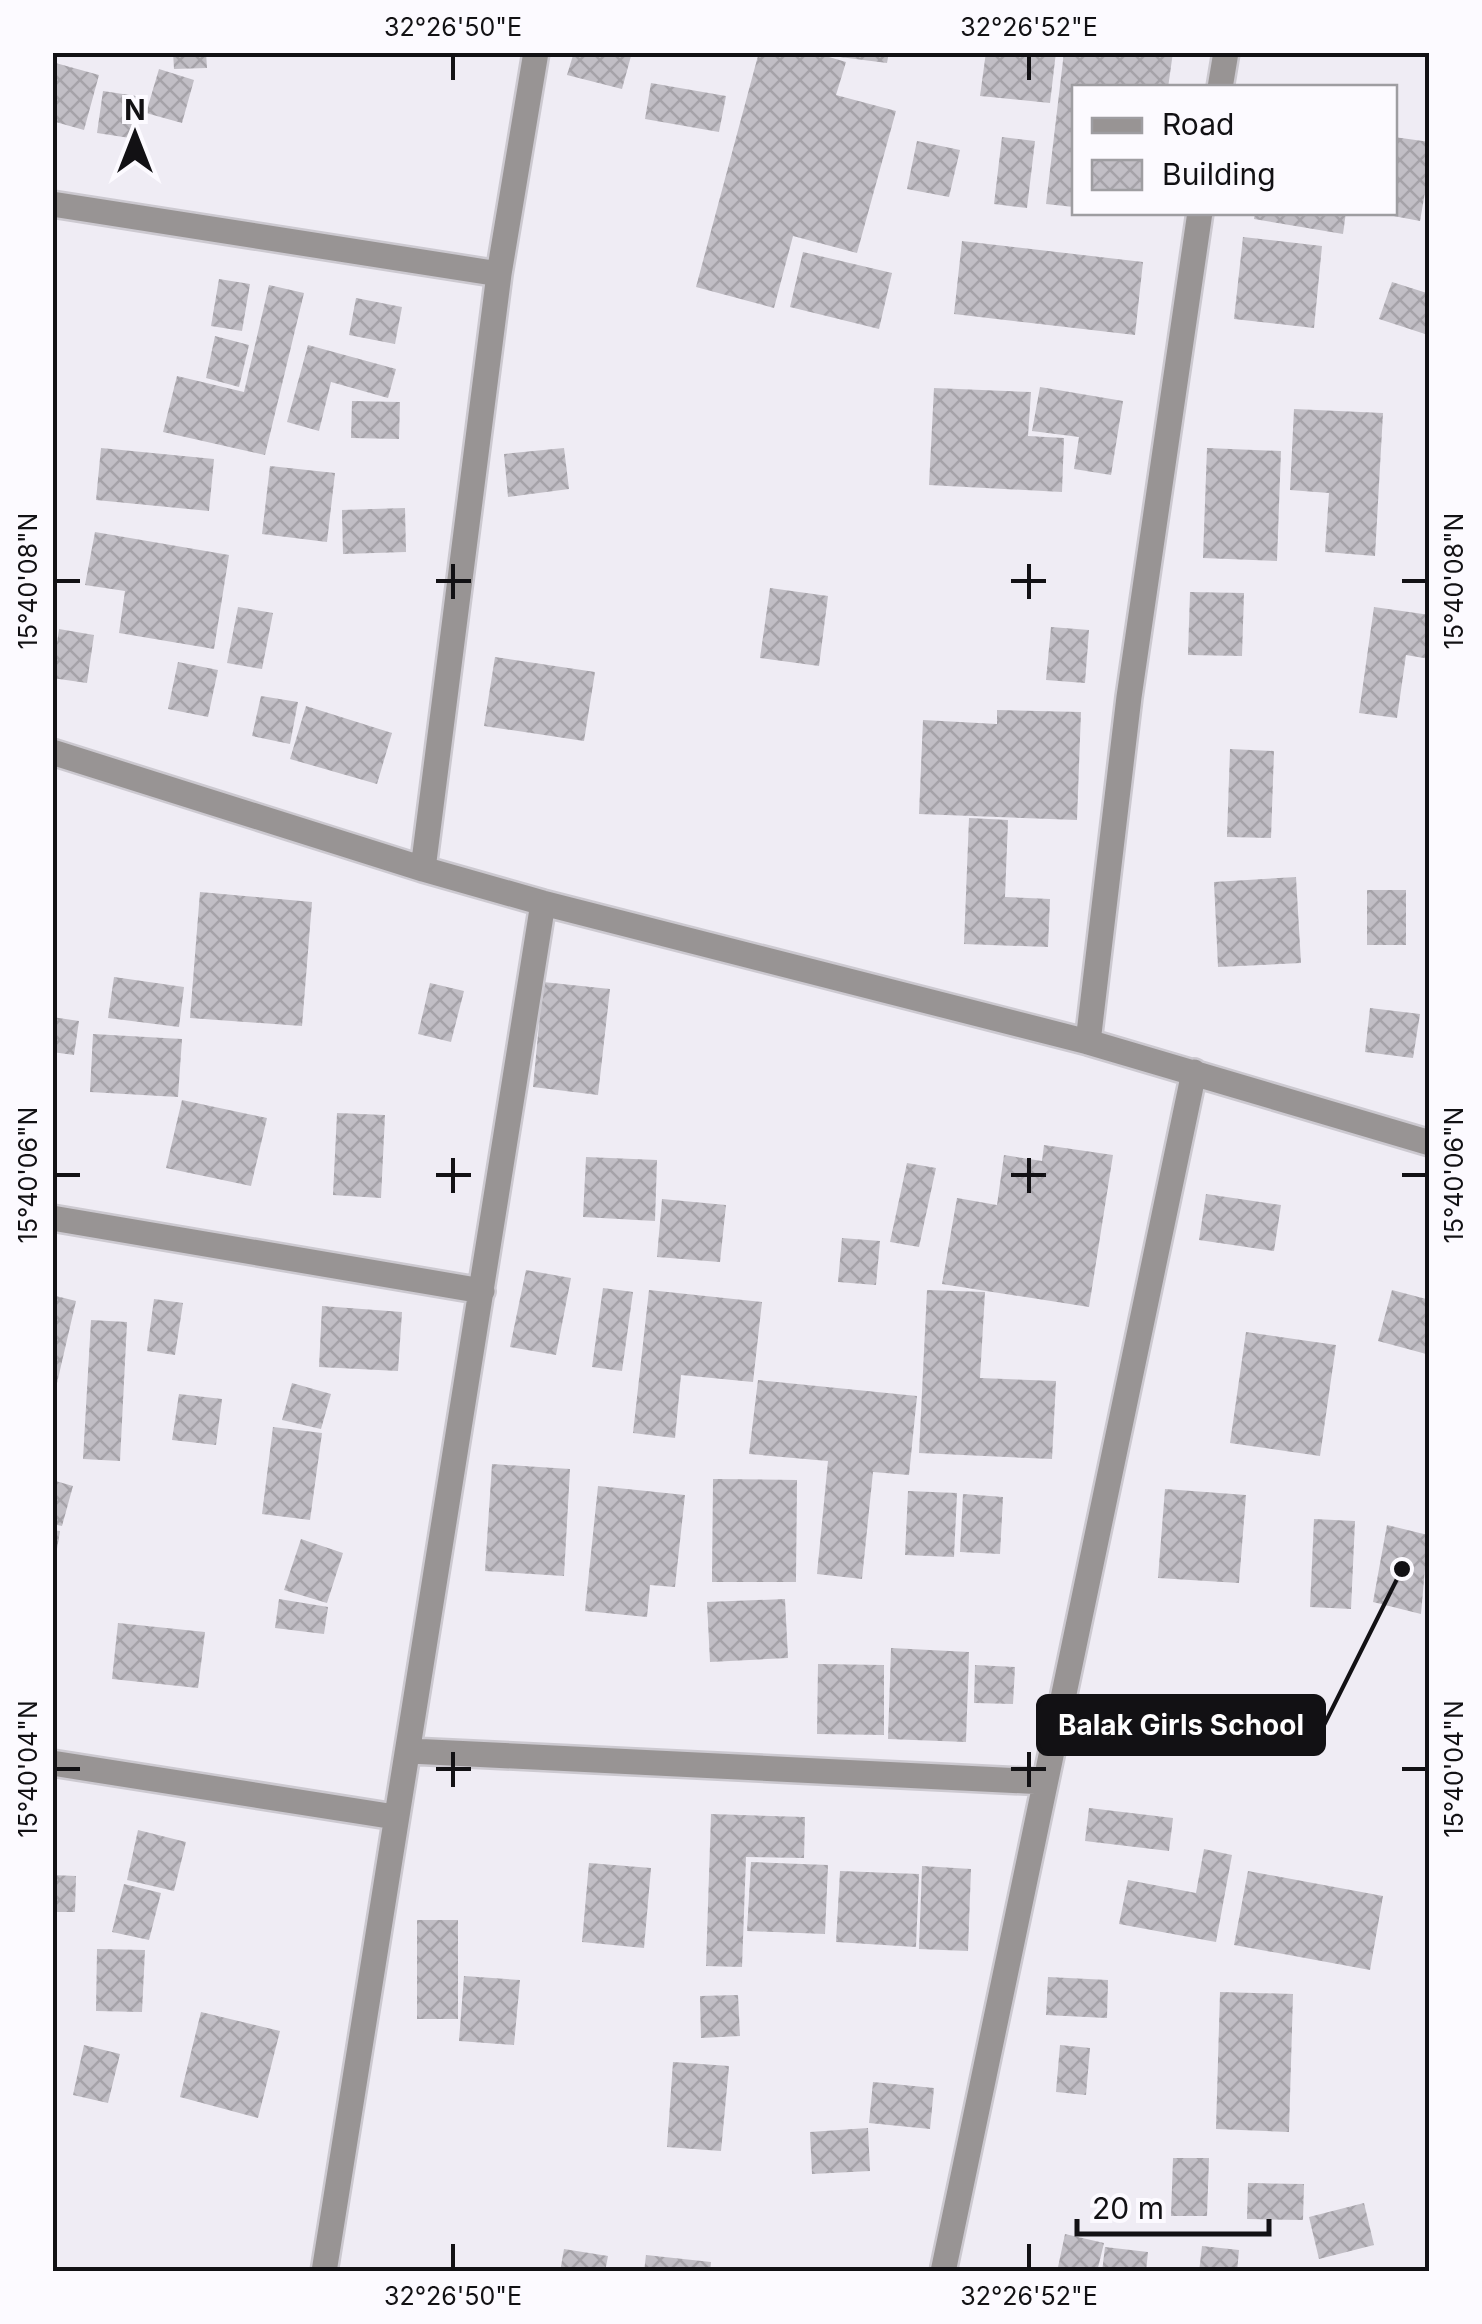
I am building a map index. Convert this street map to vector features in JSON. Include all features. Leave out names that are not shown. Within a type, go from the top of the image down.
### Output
[{"type":"street","points":[[423,869],[499,274],[536,52]]},
{"type":"street","points":[[1220,85],[1226,52]]},
{"type":"street","points":[[52,204],[499,274]]},
{"type":"street","points":[[1088,1042],[1128,697],[1200,215]]},
{"type":"street","points":[[52,752],[423,869],[1088,1042],[1430,1143]]},
{"type":"street","points":[[324,2272],[543,903]]},
{"type":"street","points":[[942,2272],[1194,1072]]},
{"type":"street","points":[[52,1218],[482,1291]]},
{"type":"street","points":[[410,1751],[1045,1782]]},
{"type":"street","points":[[52,1763],[395,1817]]},
{"type":"building","points":[[173,52],[206,52],[207,68],[174,69]]},
{"type":"building","points":[[574,52],[618,52],[631,56],[622,89],[567,75]]},
{"type":"building","points":[[759,52],[812,52],[846,62],[836,95],[896,111],[857,253],[793,236],[774,308],[696,287]]},
{"type":"building","points":[[833,52],[889,52],[887,63],[832,56]]},
{"type":"building","points":[[986,52],[1056,52],[1050,103],[980,96]]},
{"type":"building","points":[[1064,52],[1173,52],[1168,85],[1072,85],[1072,207],[1046,204]]},
{"type":"building","points":[[52,62],[99,75],[84,130],[52,121]]},
{"type":"building","points":[[159,69],[194,80],[182,123],[146,113]]},
{"type":"building","points":[[651,83],[726,96],[719,132],[645,119]]},
{"type":"building","points":[[103,91],[136,96],[130,138],[97,133]]},
{"type":"building","points":[[1002,137],[1035,141],[1027,208],[994,204]]},
{"type":"building","points":[[1397,137],[1430,142],[1420,221],[1388,215],[1397,215]]},
{"type":"building","points":[[917,141],[960,150],[949,197],[907,189]]},
{"type":"building","points":[[1255,215],[1346,215],[1343,234],[1254,219]]},
{"type":"building","points":[[1243,237],[1322,246],[1314,328],[1234,319]]},
{"type":"building","points":[[962,241],[1143,262],[1135,335],[954,314]]},
{"type":"building","points":[[803,252],[892,273],[879,329],[790,307]]},
{"type":"building","points":[[219,279],[250,284],[242,331],[211,326]]},
{"type":"building","points":[[1392,282],[1430,294],[1430,320],[1425,334],[1379,319]]},
{"type":"building","points":[[269,285],[304,293],[265,455],[163,432],[177,376],[244,392]]},
{"type":"building","points":[[356,298],[402,307],[395,344],[349,335]]},
{"type":"building","points":[[215,336],[249,345],[239,387],[206,378]]},
{"type":"building","points":[[308,345],[396,369],[388,398],[331,382],[319,431],[287,422]]},
{"type":"building","points":[[1040,387],[1123,401],[1111,475],[1074,469],[1079,437],[1032,431]]},
{"type":"building","points":[[934,388],[1031,392],[1028,436],[1064,438],[1062,492],[929,485]]},
{"type":"building","points":[[352,401],[400,402],[399,439],[351,438]]},
{"type":"building","points":[[1294,409],[1383,413],[1375,556],[1325,552],[1329,493],[1290,490]]},
{"type":"building","points":[[101,448],[214,459],[209,511],[96,500]]},
{"type":"building","points":[[564,448],[569,489],[508,497],[504,454]]},
{"type":"building","points":[[1207,448],[1281,451],[1277,561],[1203,558]]},
{"type":"building","points":[[270,466],[335,473],[327,542],[262,534]]},
{"type":"building","points":[[405,508],[406,552],[343,554],[342,510]]},
{"type":"building","points":[[95,532],[229,555],[214,649],[119,633],[125,591],[85,585]]},
{"type":"building","points":[[770,588],[828,596],[819,666],[760,658]]},
{"type":"building","points":[[1190,592],[1244,593],[1242,656],[1188,655]]},
{"type":"building","points":[[238,607],[273,613],[262,669],[227,663]]},
{"type":"building","points":[[1374,607],[1430,615],[1430,659],[1406,655],[1397,718],[1359,713]]},
{"type":"building","points":[[1051,627],[1089,630],[1085,683],[1046,680]]},
{"type":"building","points":[[59,629],[94,635],[87,683],[52,678]]},
{"type":"building","points":[[495,657],[595,672],[584,741],[484,726]]},
{"type":"building","points":[[178,662],[218,670],[208,717],[168,709]]},
{"type":"building","points":[[261,696],[298,702],[290,744],[252,736]]},
{"type":"building","points":[[306,706],[392,733],[377,784],[290,759]]},
{"type":"building","points":[[997,710],[1081,712],[1077,820],[919,814],[923,720],[997,724]]},
{"type":"building","points":[[1230,749],[1274,751],[1271,838],[1227,837]]},
{"type":"building","points":[[969,818],[1008,820],[1005,897],[1050,899],[1048,947],[964,944]]},
{"type":"building","points":[[1296,877],[1301,963],[1218,967],[1214,882]]},
{"type":"building","points":[[1367,890],[1406,890],[1406,945],[1367,945]]},
{"type":"building","points":[[200,892],[312,902],[302,1026],[190,1018]]},
{"type":"building","points":[[114,977],[184,987],[179,1027],[108,1018]]},
{"type":"building","points":[[543,982],[610,989],[598,1095],[533,1087]]},
{"type":"building","points":[[430,983],[464,991],[451,1042],[418,1034]]},
{"type":"building","points":[[1370,1008],[1420,1014],[1413,1058],[1365,1052]]},
{"type":"building","points":[[52,1017],[79,1021],[74,1055],[52,1052]]},
{"type":"building","points":[[93,1034],[182,1039],[178,1097],[90,1092]]},
{"type":"building","points":[[182,1100],[267,1118],[251,1186],[166,1168]]},
{"type":"building","points":[[337,1113],[385,1115],[381,1198],[333,1195]]},
{"type":"building","points":[[1044,1145],[1113,1155],[1089,1307],[942,1284],[957,1198],[997,1205],[1004,1155],[1042,1161]]},
{"type":"building","points":[[586,1157],[657,1160],[655,1221],[583,1217]]},
{"type":"building","points":[[907,1163],[936,1168],[919,1247],[890,1242]]},
{"type":"building","points":[[1206,1194],[1281,1205],[1274,1251],[1199,1240]]},
{"type":"building","points":[[662,1199],[726,1205],[720,1262],[657,1257]]},
{"type":"building","points":[[842,1238],[880,1241],[876,1285],[838,1282]]},
{"type":"building","points":[[526,1270],[571,1278],[556,1355],[510,1347]]},
{"type":"building","points":[[603,1288],[633,1292],[622,1371],[592,1367]]},
{"type":"building","points":[[649,1290],[762,1302],[753,1382],[681,1375],[675,1438],[633,1433]]},
{"type":"building","points":[[927,1290],[985,1292],[980,1378],[1056,1381],[1052,1459],[919,1453]]},
{"type":"building","points":[[1392,1290],[1430,1300],[1430,1355],[1378,1341]]},
{"type":"building","points":[[52,1295],[76,1301],[54,1396],[52,1396]]},
{"type":"building","points":[[154,1299],[183,1303],[175,1355],[147,1351]]},
{"type":"building","points":[[322,1306],[402,1312],[398,1371],[319,1367]]},
{"type":"building","points":[[91,1320],[127,1322],[120,1461],[83,1459]]},
{"type":"building","points":[[1246,1332],[1336,1345],[1320,1456],[1230,1443]]},
{"type":"building","points":[[758,1380],[917,1396],[909,1475],[873,1472],[862,1579],[817,1574],[828,1461],[749,1454]]},
{"type":"building","points":[[292,1383],[331,1394],[321,1429],[282,1420]]},
{"type":"building","points":[[179,1394],[222,1399],[216,1445],[172,1440]]},
{"type":"building","points":[[273,1427],[322,1433],[310,1520],[262,1514]]},
{"type":"building","points":[[492,1464],[570,1469],[564,1576],[485,1571]]},
{"type":"building","points":[[713,1479],[797,1480],[796,1582],[712,1582]]},
{"type":"building","points":[[52,1480],[73,1486],[62,1526],[52,1524]]},
{"type":"building","points":[[598,1486],[685,1495],[675,1587],[650,1585],[647,1617],[585,1611]]},
{"type":"building","points":[[1165,1489],[1246,1495],[1239,1583],[1158,1578]]},
{"type":"building","points":[[908,1491],[957,1493],[954,1557],[905,1555]]},
{"type":"building","points":[[963,1494],[1003,1497],[1000,1554],[960,1552]]},
{"type":"building","points":[[1314,1519],[1355,1521],[1351,1609],[1310,1607]]},
{"type":"building","points":[[1387,1525],[1428,1535],[1421,1614],[1373,1602]]},
{"type":"building","points":[[52,1530],[60,1531],[55,1561],[52,1561]]},
{"type":"building","points":[[301,1539],[343,1553],[327,1603],[284,1590]]},
{"type":"building","points":[[279,1599],[328,1607],[324,1634],[275,1628]]},
{"type":"building","points":[[785,1599],[788,1658],[710,1662],[707,1602]]},
{"type":"building","points":[[118,1623],[205,1632],[198,1688],[112,1679]]},
{"type":"building","points":[[891,1648],[969,1652],[966,1742],[888,1739]]},
{"type":"building","points":[[818,1664],[884,1665],[884,1735],[817,1734]]},
{"type":"building","points":[[975,1665],[1015,1667],[1013,1704],[974,1703]]},
{"type":"building","points":[[1089,1808],[1173,1818],[1169,1851],[1085,1841]]},
{"type":"building","points":[[711,1814],[805,1817],[804,1858],[746,1857],[742,1967],[706,1966]]},
{"type":"building","points":[[138,1830],[186,1842],[174,1891],[127,1880]]},
{"type":"building","points":[[1204,1849],[1232,1855],[1216,1942],[1119,1924],[1128,1880],[1196,1893]]},
{"type":"building","points":[[751,1862],[828,1865],[825,1934],[747,1931]]},
{"type":"building","points":[[589,1863],[651,1868],[644,1948],[582,1942]]},
{"type":"building","points":[[922,1866],[971,1869],[968,1951],[919,1949]]},
{"type":"building","points":[[840,1871],[919,1874],[916,1947],[836,1942]]},
{"type":"building","points":[[1248,1871],[1383,1896],[1370,1970],[1234,1945]]},
{"type":"building","points":[[52,1875],[76,1876],[75,1912],[52,1912]]},
{"type":"building","points":[[124,1884],[161,1893],[149,1940],[112,1932]]},
{"type":"building","points":[[417,1920],[458,1920],[458,2019],[417,2019]]},
{"type":"building","points":[[97,1949],[145,1950],[142,2012],[96,2011]]},
{"type":"building","points":[[464,1976],[520,1980],[514,2045],[459,2041]]},
{"type":"building","points":[[1048,1977],[1108,1980],[1107,2018],[1046,2015]]},
{"type":"building","points":[[1220,1992],[1293,1994],[1289,2132],[1216,2129]]},
{"type":"building","points":[[738,1995],[740,2036],[701,2038],[700,1996]]},
{"type":"building","points":[[201,2012],[280,2031],[258,2118],[180,2097]]},
{"type":"building","points":[[84,2045],[120,2054],[108,2103],[73,2095]]},
{"type":"building","points":[[1060,2045],[1090,2048],[1086,2095],[1056,2092]]},
{"type":"building","points":[[673,2062],[729,2066],[721,2151],[667,2147]]},
{"type":"building","points":[[873,2082],[934,2088],[930,2129],[869,2123]]},
{"type":"building","points":[[868,2128],[870,2171],[812,2174],[810,2132]]},
{"type":"building","points":[[1173,2158],[1209,2158],[1207,2216],[1171,2216]]},
{"type":"building","points":[[1248,2183],[1304,2184],[1303,2220],[1247,2219]]},
{"type":"building","points":[[1364,2203],[1374,2245],[1319,2259],[1309,2217]]},
{"type":"building","points":[[1065,2234],[1104,2243],[1097,2272],[1057,2272]]},
{"type":"building","points":[[1202,2246],[1239,2250],[1237,2272],[1199,2272]]},
{"type":"building","points":[[1105,2247],[1148,2252],[1146,2272],[1102,2272]]},
{"type":"building","points":[[564,2249],[608,2256],[605,2272],[560,2272]]},
{"type":"building","points":[[646,2255],[711,2262],[710,2272],[644,2272]]},
{"type":"place","name":"Balak Girls School","points":[[1402,1569]]}]
